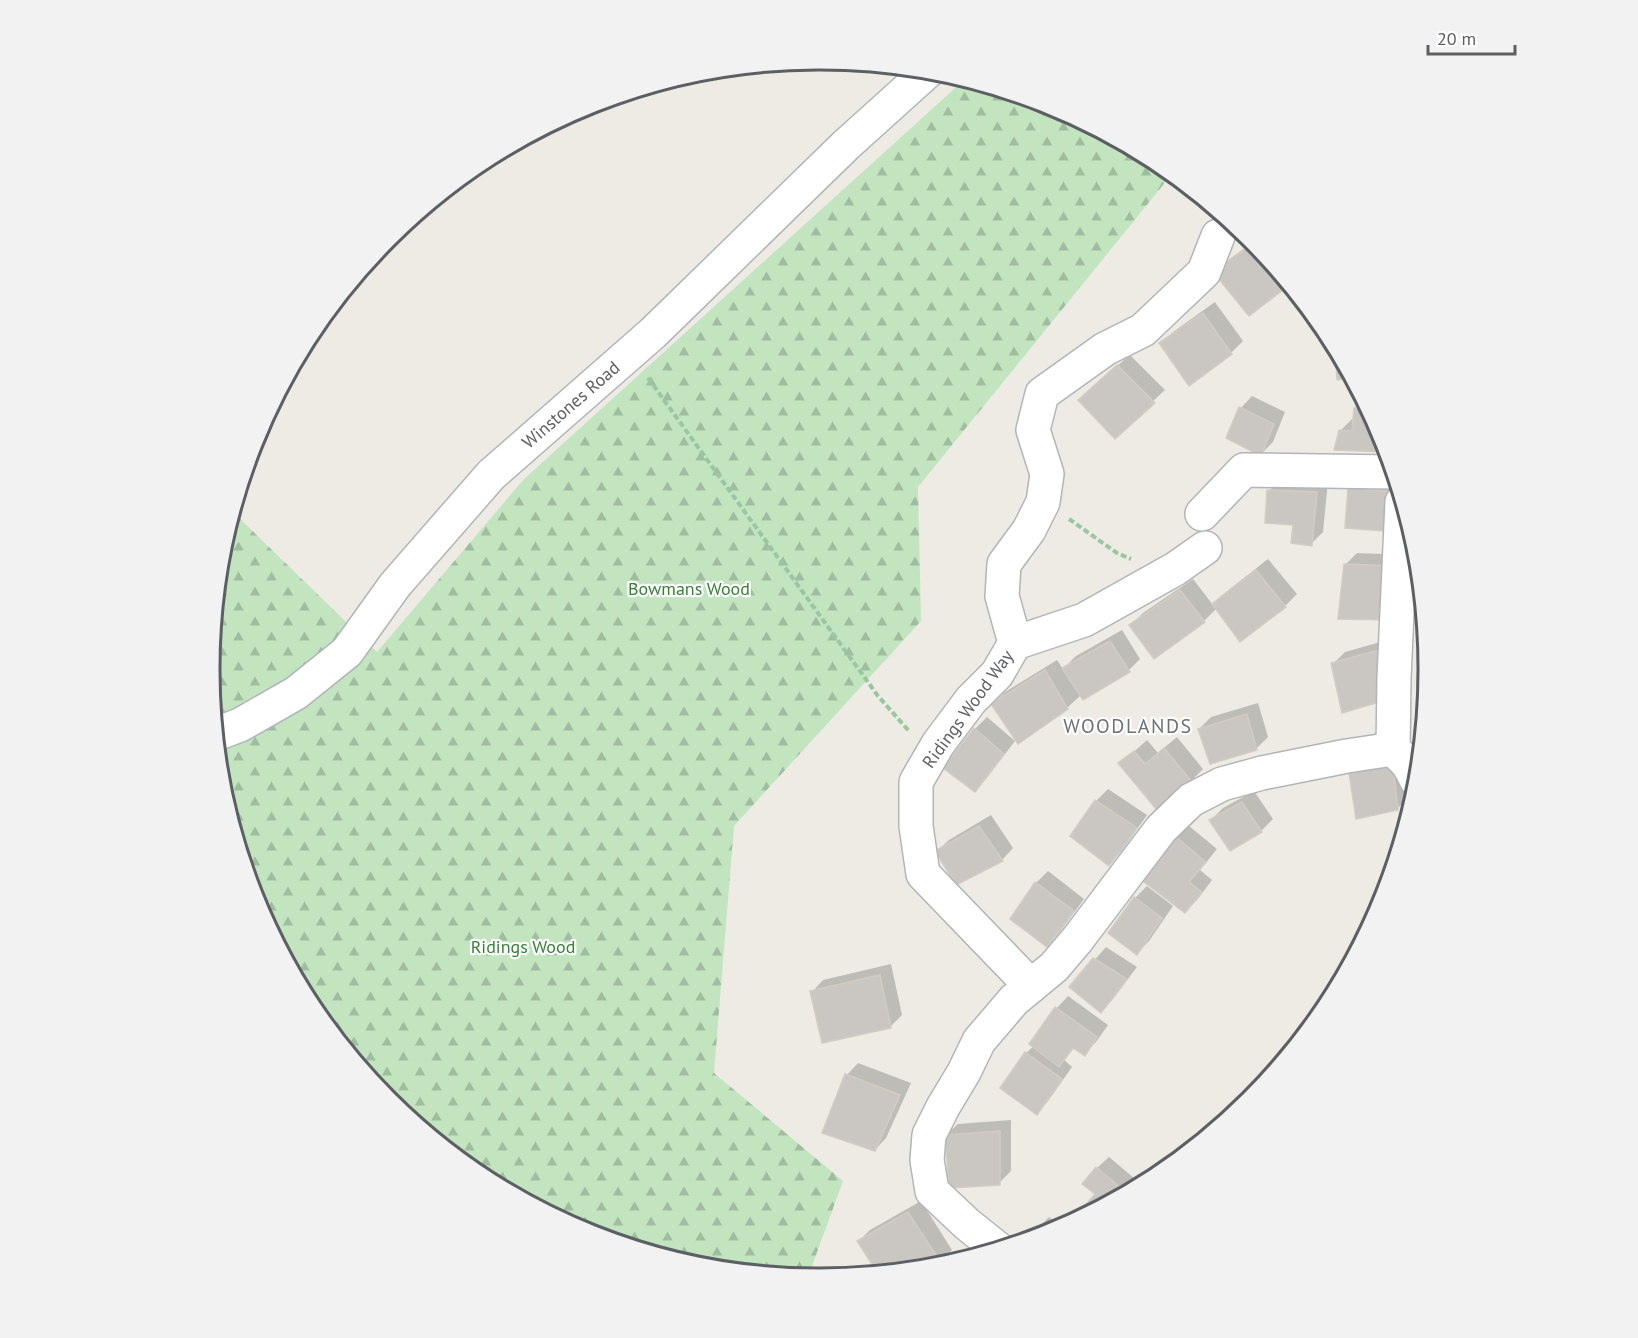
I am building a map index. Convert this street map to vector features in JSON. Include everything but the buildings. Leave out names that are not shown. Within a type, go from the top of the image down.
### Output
[{"type":"street","name":"Winstones Road","points":[[224,731],[240,725],[296,693],[347,652],[395,585],[491,475],[653,333],[846,146],[919,79]]},
{"type":"street","name":"Ridings Wood Way","points":[[1031,986],[923,874],[916,826],[916,782],[938,744],[971,700],[997,674],[1016,643],[1002,596],[1004,564],[1029,530],[1043,502],[1047,474],[1033,430],[1042,394],[1105,349],[1143,330],[1204,272],[1218,236]]},
{"type":"street","points":[[1202,514],[1244,470],[1384,472]]},
{"type":"street","points":[[1401,530],[1393,749],[1409,766]]},
{"type":"street","points":[[1016,643],[1084,620],[1175,569],[1205,548]]},
{"type":"street","points":[[990,1242],[966,1224],[932,1191],[927,1160],[929,1136],[979,1041],[1014,1000],[1054,966],[1077,940],[1161,829],[1191,800],[1222,784],[1262,773],[1393,749]]},
{"type":"path","points":[[630,353],[878,696],[931,756]]},
{"type":"path","points":[[1043,502],[1117,553],[1140,563]]},
{"type":"green space","points":[[956,87],[1011,102],[1084,132],[1166,181],[918,487],[921,621],[734,826],[714,1073],[843,1181],[811,1268],[741,1262],[702,1256],[627,1236],[554,1206],[486,1167],[424,1119],[369,1064],[344,1033],[321,1002],[282,934],[252,861],[232,786],[222,708],[220,669],[226,591],[240,519],[377,652],[524,479]]},
{"type":"district","name":"WOODLANDS","points":[[1128,726]]},
{"type":"park label","name":"Bowmans Wood","points":[[689,589]]},
{"type":"park label","name":"Ridings Wood","points":[[523,947]]}]
